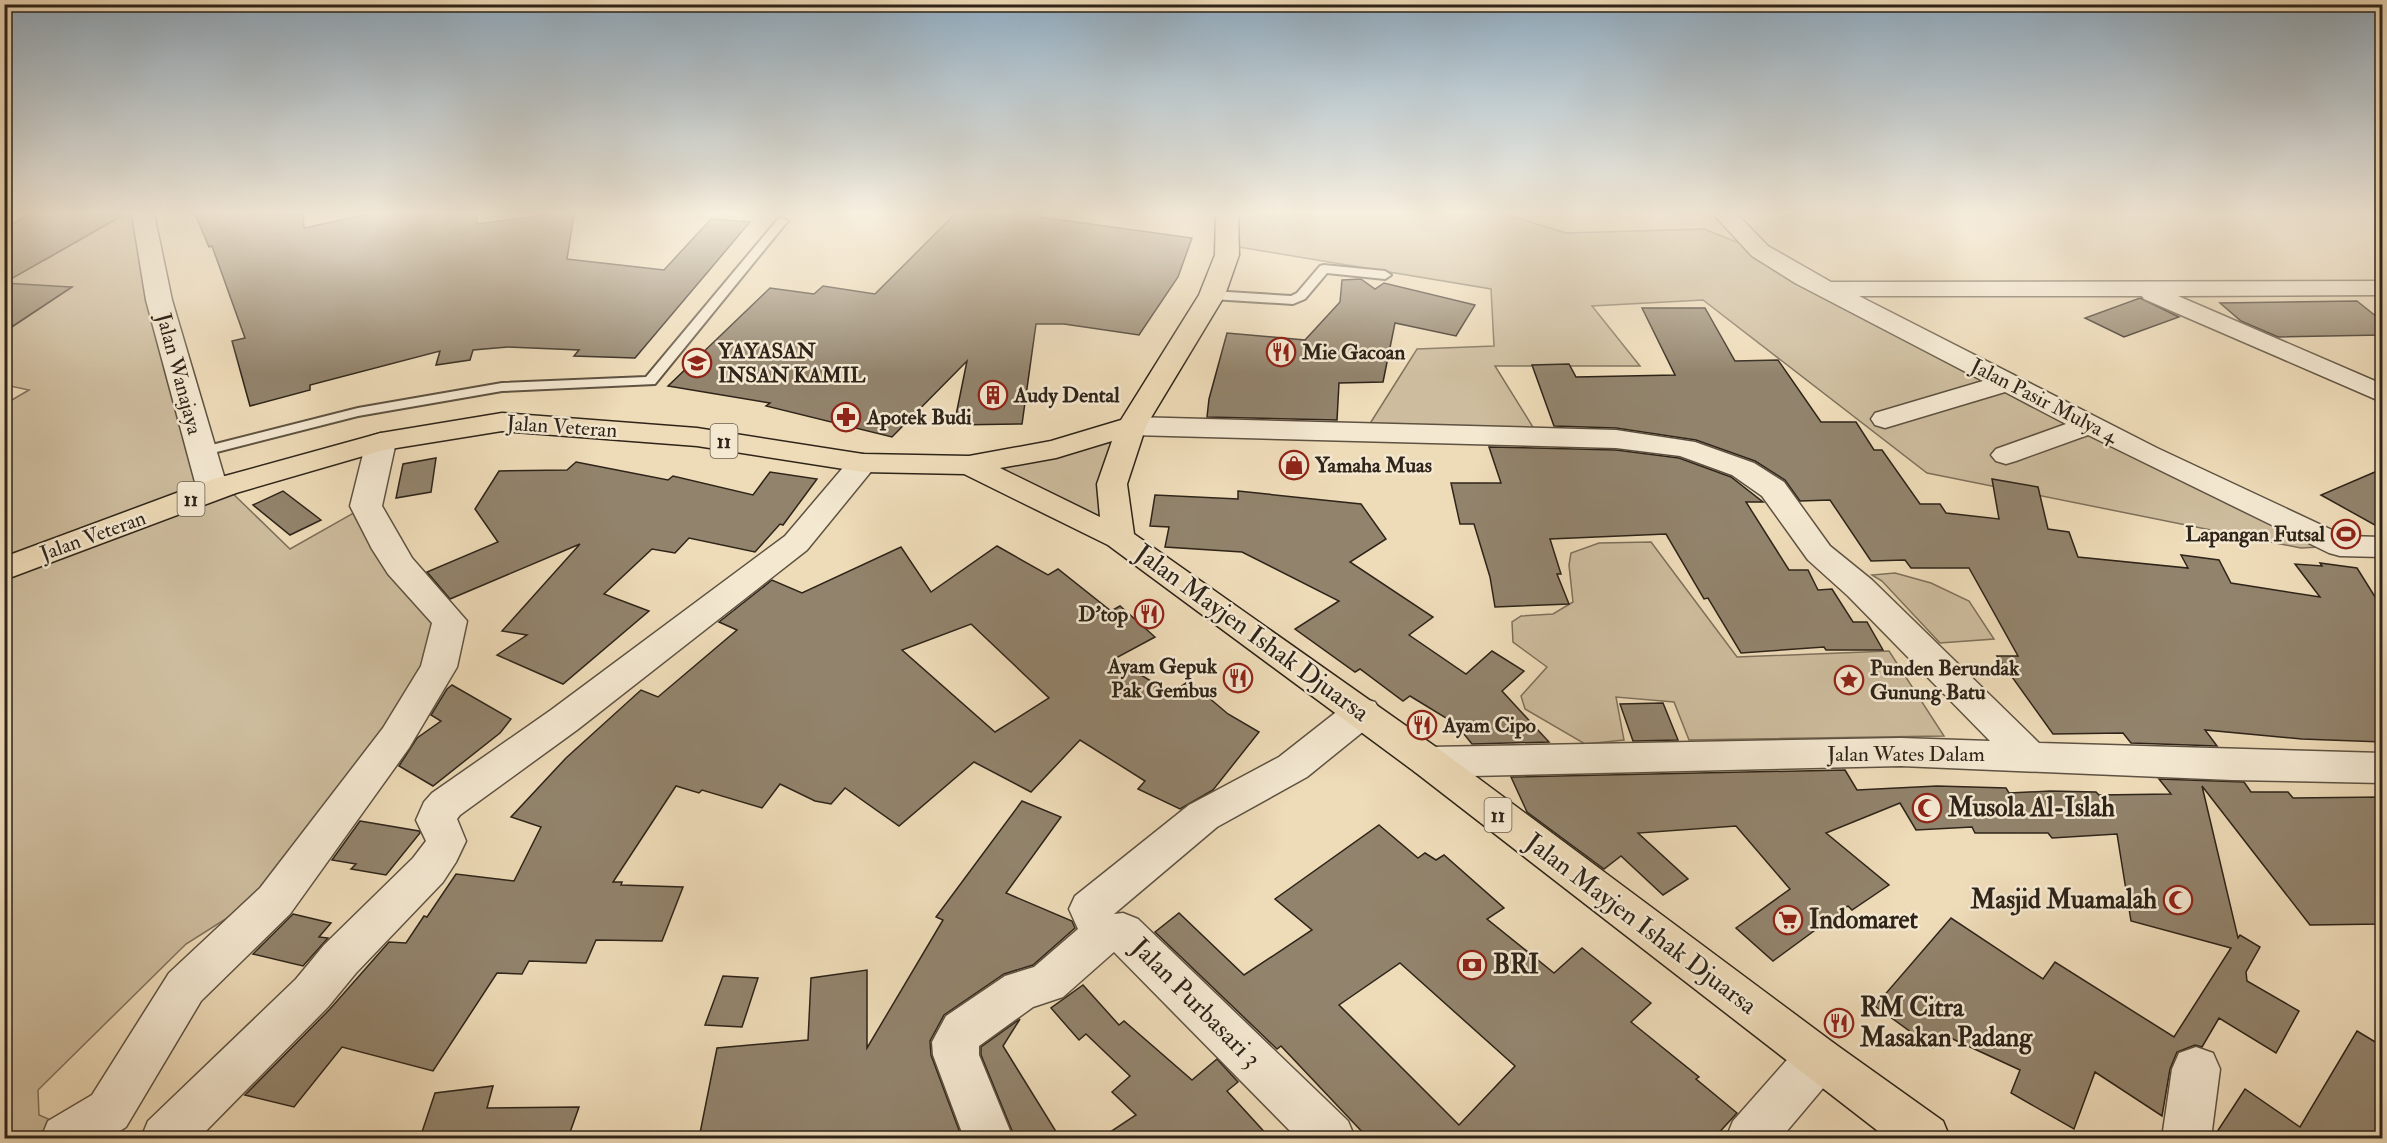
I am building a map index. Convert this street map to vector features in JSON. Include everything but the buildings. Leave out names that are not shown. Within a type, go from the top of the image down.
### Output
[{"type":"main road","points":[[1119,538],[1112,484],[1132,426],[1212,295],[1222,267]]},
{"type":"main road","name":"Jalan Veteran","points":[[4,569],[225,486],[381,442],[502,422],[698,437],[864,463],[969,465],[1058,508]]},
{"type":"main road","points":[[969,465],[1056,449],[1132,426]]},
{"type":"main road","name":"Jalan Mayjen Ishak Djuarsa","points":[[1058,508],[1119,538],[1362,712],[1818,1059],[1926,1138]]},
{"type":"street","name":"Jalan Wanajaya","points":[[153,267],[159,300],[210,482],[225,486]]},
{"type":"street","name":"Jalan Pasir Mulya 4","points":[[1788,267],[2090,425],[2340,546],[2382,547]]},
{"type":"street","points":[[2140,288],[2382,394]]},
{"type":"street","points":[[1828,290],[2382,288]]},
{"type":"street","points":[[1885,418],[2008,382]]},
{"type":"street","points":[[2006,455],[2090,425]]},
{"type":"street","points":[[1132,426],[1616,439],[1685,448],[1712,457],[1743,469],[1773,489],[1819,553],[1860,588],[2028,756]]},
{"type":"street","points":[[65,1138],[109,1111],[185,987],[275,901],[396,738],[439,667],[450,621],[397,563],[366,506],[381,442]]},
{"type":"street","points":[[165,1138],[312,993],[340,959],[428,870],[446,841],[444,832],[436,820],[438,813],[446,804],[564,720],[796,543],[864,463]]},
{"type":"street","name":"Jalan Purbasari 3","points":[[1331,1138],[1124,932],[1102,935],[1090,909],[1203,816],[1293,767],[1362,712]]},
{"type":"street","name":"Jalan Wates Dalam","points":[[1429,762],[1900,752],[2243,766],[2382,768]]},
{"type":"street","points":[[988,1138],[956,1055],[955,1042],[962,1030],[1021,990],[1047,983],[1102,935]]},
{"type":"street","points":[[1750,1138],[1818,1059]]},
{"type":"street","points":[[2186,1138],[2196,1069]]},
{"type":"lane","points":[[201,452],[358,412],[502,387],[650,381],[744,267]]},
{"type":"lane","points":[[1212,295],[1293,300],[1301,296],[1324,269],[1385,275]]},
{"type":"shaded area","points":[[5,267],[153,267],[210,482],[5,556],[5,404],[29,390],[5,385],[5,332],[71,287],[5,288]]},
{"type":"shaded area","points":[[1361,267],[1792,267],[2340,546],[2301,548],[1927,473],[1703,300],[1592,306],[1640,366],[1495,366],[1536,432],[1364,433],[1417,349],[1494,346],[1491,289]]},
{"type":"shaded area","points":[[1132,426],[1119,538],[969,465]]},
{"type":"shaded area","points":[[225,486],[290,549],[366,506],[450,621],[292,877],[186,944],[38,1090],[39,1115],[60,1124],[51,1138],[5,1138],[5,569]]},
{"type":"shaded area","points":[[1651,542],[1737,657],[1889,651],[1944,736],[1689,740],[1674,702],[1616,697],[1624,740],[1585,744],[1525,709],[1521,696],[1547,667],[1513,642],[1512,622],[1521,616],[1553,614],[1573,602],[1569,565],[1571,553],[1599,543]]},
{"type":"shaded area","points":[[1895,573],[1931,583],[1969,601],[1994,639],[1940,643],[1882,581],[1872,575]]},
{"type":"place","name":"Mie Gacoan","points":[[1281,352]]},
{"type":"place","name":"YAYASAN INSAN KAMIL","points":[[697,363]]},
{"type":"place","name":"Audy Dental","points":[[993,395]]},
{"type":"place","name":"Apotek Budi","points":[[846,417]]},
{"type":"place","name":"Yamaha Muas","points":[[1294,465]]},
{"type":"place","name":"Lapangan Futsal","points":[[2346,534]]},
{"type":"place","name":"D'top","points":[[1149,614]]},
{"type":"place","name":"Ayam Gepuk Pak Gembus","points":[[1238,678]]},
{"type":"place","name":"Punden Berundak Gunung Batu","points":[[1849,680]]},
{"type":"place","name":"Ayam Cipo","points":[[1422,725]]},
{"type":"place","name":"Musola Al-Islah","points":[[1927,808]]},
{"type":"place","name":"Masjid Muamalah","points":[[2178,900]]},
{"type":"place","name":"Indomaret","points":[[1788,920]]},
{"type":"place","name":"BRI","points":[[1472,965]]},
{"type":"place","name":"RM Citra Masakan Padang","points":[[1839,1023]]}]
